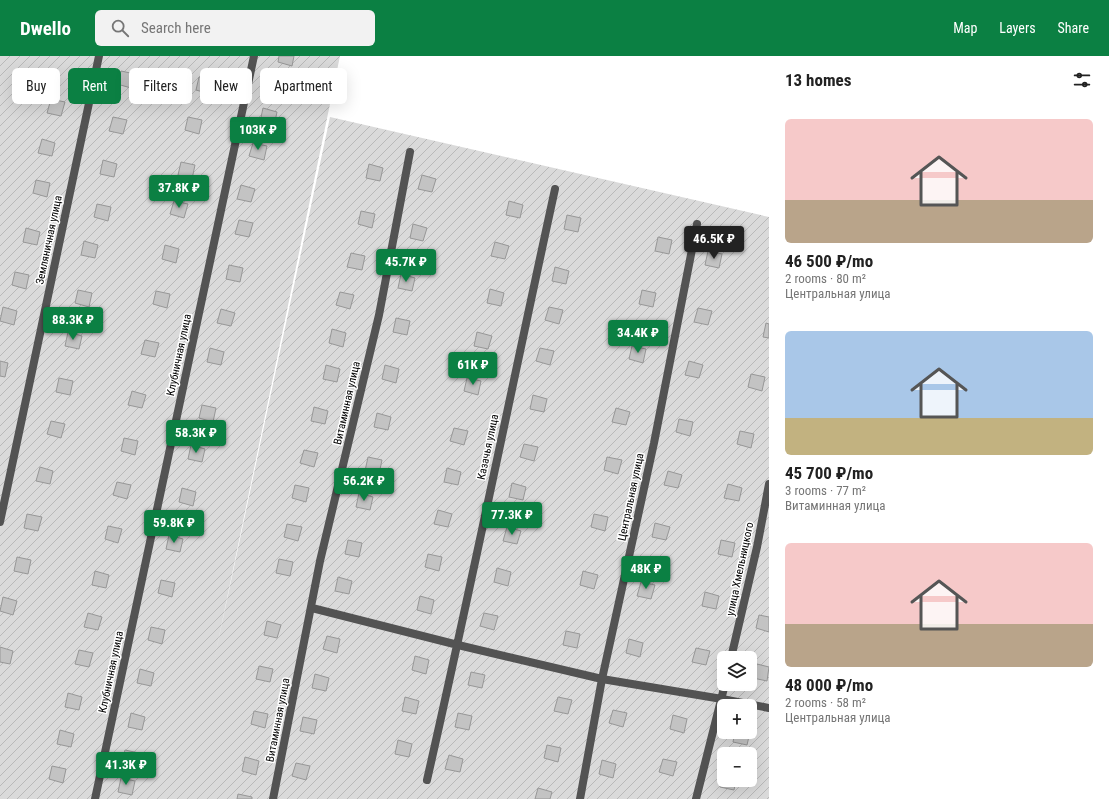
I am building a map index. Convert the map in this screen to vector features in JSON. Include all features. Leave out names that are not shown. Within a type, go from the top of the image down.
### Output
[{"type":"street","name":"Земляничная улица","points":[[0,522],[99,56]]},
{"type":"street","name":"Клубничная улица","points":[[95,799],[254,56]]},
{"type":"street","name":"Витаминная улица","points":[[273,799],[312,608],[320,561],[379,314],[410,152]]},
{"type":"street","name":"Казачья улица","points":[[427,780],[458,645],[555,189]]},
{"type":"street","name":"Центральная улица","points":[[580,799],[602,679],[654,443],[697,224]]},
{"type":"street","name":"улица Хмельницкого","points":[[734,651],[758,547],[769,484]]},
{"type":"street","points":[[312,608],[458,645],[602,679],[722,699],[724,691]]},
{"type":"street","points":[[757,706],[769,708]]},
{"type":"street","points":[[696,799],[717,718]]},
{"type":"shaded area","points":[[0,56],[340,56],[338,68],[260,68],[260,104],[330,104],[215,656],[330,117],[769,217],[769,799],[0,799]]},
{"type":"building","points":[[279,56],[294,56],[292,66],[278,62]]},
{"type":"building","points":[[121,71],[129,73],[129,87],[121,85]]},
{"type":"building","points":[[199,77],[200,77],[200,91],[196,90]]},
{"type":"building","points":[[60,101],[65,102],[61,116],[47,113],[50,104],[60,104]]},
{"type":"building","points":[[263,108],[277,112],[274,126],[260,122]]},
{"type":"building","points":[[113,117],[127,120],[123,134],[109,131]]},
{"type":"building","points":[[188,117],[202,120],[199,134],[185,130]]},
{"type":"building","points":[[42,139],[55,143],[52,156],[38,153]]},
{"type":"building","points":[[253,143],[267,146],[264,160],[249,156]]},
{"type":"building","points":[[103,160],[117,164],[114,177],[100,174]]},
{"type":"building","points":[[181,162],[195,165],[192,179],[178,175]]},
{"type":"building","points":[[369,164],[383,168],[380,181],[366,178]]},
{"type":"building","points":[[422,175],[436,179],[432,192],[418,189]]},
{"type":"building","points":[[36,180],[50,183],[47,197],[33,193]]},
{"type":"building","points":[[241,185],[255,189],[251,202],[237,199]]},
{"type":"building","points":[[174,201],[188,204],[184,218],[170,214]]},
{"type":"building","points":[[509,201],[523,205],[520,218],[506,215]]},
{"type":"building","points":[[97,204],[111,207],[108,221],[94,217]]},
{"type":"building","points":[[361,211],[375,214],[372,228],[358,224]]},
{"type":"building","points":[[567,215],[581,218],[578,232],[564,229]]},
{"type":"building","points":[[239,220],[253,223],[249,237],[235,234]]},
{"type":"building","points":[[413,224],[427,228],[423,241],[410,238]]},
{"type":"building","points":[[26,228],[40,232],[37,245],[23,242]]},
{"type":"building","points":[[658,237],[672,240],[669,254],[655,251]]},
{"type":"building","points":[[84,241],[98,245],[95,258],[81,255]]},
{"type":"building","points":[[495,242],[509,246],[505,259],[491,256]]},
{"type":"building","points":[[165,245],[179,249],[176,263],[162,259]]},
{"type":"building","points":[[708,251],[722,254],[719,268],[705,265]]},
{"type":"building","points":[[351,253],[365,256],[362,270],[347,267]]},
{"type":"building","points":[[229,265],[243,268],[240,282],[226,279]]},
{"type":"building","points":[[555,267],[569,271],[566,284],[552,281]]},
{"type":"building","points":[[15,272],[29,275],[26,289],[12,285]]},
{"type":"building","points":[[401,274],[415,278],[412,291],[398,288]]},
{"type":"building","points":[[490,289],[504,293],[501,306],[487,303]]},
{"type":"building","points":[[78,290],[92,293],[89,307],[75,303]]},
{"type":"building","points":[[642,290],[656,293],[653,307],[639,304]]},
{"type":"building","points":[[156,291],[170,294],[167,308],[153,304]]},
{"type":"building","points":[[340,292],[354,295],[350,309],[336,305]]},
{"type":"building","points":[[3,307],[17,311],[14,325],[0,321]]},
{"type":"building","points":[[549,307],[563,310],[559,324],[545,320]]},
{"type":"building","points":[[698,308],[712,311],[708,325],[694,322]]},
{"type":"building","points":[[221,309],[235,313],[231,326],[217,323]]},
{"type":"building","points":[[396,318],[410,321],[407,335],[393,332]]},
{"type":"building","points":[[766,323],[769,324],[769,338],[763,337]]},
{"type":"building","points":[[332,329],[346,333],[343,347],[329,343]]},
{"type":"building","points":[[68,332],[82,336],[79,349],[65,346]]},
{"type":"building","points":[[477,332],[492,336],[488,349],[474,346]]},
{"type":"building","points":[[145,340],[159,343],[155,357],[141,354]]},
{"type":"building","points":[[632,346],[646,349],[643,363],[629,359]]},
{"type":"building","points":[[210,348],[224,352],[221,365],[207,362]]},
{"type":"building","points":[[540,348],[554,351],[550,365],[536,361]]},
{"type":"building","points":[[0,361],[8,363],[5,377],[0,376]]},
{"type":"building","points":[[689,361],[703,365],[699,378],[685,375]]},
{"type":"building","points":[[326,365],[340,369],[337,382],[323,379]]},
{"type":"building","points":[[385,365],[399,369],[396,383],[382,379]]},
{"type":"building","points":[[751,374],[765,377],[762,391],[748,387]]},
{"type":"building","points":[[59,378],[73,381],[70,395],[56,392]]},
{"type":"building","points":[[467,378],[481,381],[478,395],[464,391]]},
{"type":"building","points":[[132,391],[146,395],[142,408],[128,405]]},
{"type":"building","points":[[533,395],[547,399],[544,412],[530,409]]},
{"type":"building","points":[[202,405],[216,408],[213,422],[199,418]]},
{"type":"building","points":[[314,407],[328,411],[325,424],[311,421]]},
{"type":"building","points":[[616,408],[630,412],[626,425],[612,422]]},
{"type":"building","points":[[377,413],[391,417],[388,430],[374,427]]},
{"type":"building","points":[[679,419],[693,422],[690,436],[676,432]]},
{"type":"building","points":[[51,421],[65,424],[61,438],[47,434]]},
{"type":"building","points":[[454,428],[468,431],[464,445],[450,441]]},
{"type":"building","points":[[740,431],[754,434],[751,448],[737,444]]},
{"type":"building","points":[[124,438],[138,441],[135,455],[121,451]]},
{"type":"building","points":[[524,444],[538,447],[534,461],[520,457]]},
{"type":"building","points":[[191,445],[205,449],[202,462],[188,459]]},
{"type":"building","points":[[304,450],[318,453],[314,467],[300,463]]},
{"type":"building","points":[[368,457],[382,460],[379,474],[365,471]]},
{"type":"building","points":[[607,457],[622,460],[618,474],[604,470]]},
{"type":"building","points":[[40,467],[53,471],[50,484],[36,481]]},
{"type":"building","points":[[447,468],[461,472],[458,485],[444,482]]},
{"type":"building","points":[[668,471],[682,475],[678,488],[664,485]]},
{"type":"building","points":[[117,482],[131,485],[127,499],[113,495]]},
{"type":"building","points":[[512,483],[526,487],[523,500],[509,497]]},
{"type":"building","points":[[728,484],[742,488],[739,501],[724,498]]},
{"type":"building","points":[[295,485],[309,488],[306,502],[292,498]]},
{"type":"building","points":[[182,488],[196,492],[193,506],[179,502]]},
{"type":"building","points":[[359,493],[373,497],[370,510],[356,507]]},
{"type":"building","points":[[438,510],[452,514],[448,527],[434,524]]},
{"type":"building","points":[[27,514],[42,517],[38,531],[24,528]]},
{"type":"building","points":[[594,514],[608,517],[605,531],[591,527]]},
{"type":"building","points":[[655,523],[670,527],[666,540],[652,537]]},
{"type":"building","points":[[287,524],[302,527],[298,541],[284,537]]},
{"type":"building","points":[[108,526],[122,529],[118,543],[105,539]]},
{"type":"building","points":[[507,527],[521,531],[517,544],[503,541]]},
{"type":"building","points":[[169,535],[183,539],[180,552],[166,549]]},
{"type":"building","points":[[348,540],[362,543],[359,557],[345,554]]},
{"type":"building","points":[[721,540],[735,543],[732,557],[718,554]]},
{"type":"building","points":[[428,554],[442,557],[439,571],[425,567]]},
{"type":"building","points":[[17,557],[31,560],[28,574],[14,571]]},
{"type":"building","points":[[279,559],[293,562],[290,576],[276,573]]},
{"type":"building","points":[[497,568],[511,572],[508,586],[494,582]]},
{"type":"building","points":[[95,571],[109,575],[106,588],[92,585]]},
{"type":"building","points":[[583,571],[598,575],[594,589],[580,585]]},
{"type":"building","points":[[338,577],[352,581],[349,594],[335,591]]},
{"type":"building","points":[[161,580],[175,583],[172,597],[158,593]]},
{"type":"building","points":[[641,582],[655,585],[651,599],[637,596]]},
{"type":"building","points":[[705,592],[719,596],[716,609],[702,606]]},
{"type":"building","points":[[420,596],[434,600],[431,614],[417,610]]},
{"type":"building","points":[[3,597],[17,601],[13,615],[0,611]]},
{"type":"building","points":[[88,613],[102,617],[98,630],[84,627]]},
{"type":"building","points":[[484,613],[498,616],[494,630],[480,626]]},
{"type":"building","points":[[759,615],[769,617],[769,632],[756,628]]},
{"type":"building","points":[[267,621],[281,625],[277,638],[264,635]]},
{"type":"building","points":[[151,627],[165,630],[162,644],[148,640]]},
{"type":"building","points":[[566,631],[580,634],[577,648],[563,645]]},
{"type":"building","points":[[327,636],[340,639],[337,653],[323,649]]},
{"type":"building","points":[[629,639],[643,643],[640,657],[626,653]]},
{"type":"building","points":[[0,647],[13,651],[10,664],[0,662]]},
{"type":"building","points":[[696,648],[710,651],[706,665],[692,662]]},
{"type":"building","points":[[79,650],[93,653],[89,667],[75,664]]},
{"type":"building","points":[[415,656],[429,660],[426,674],[412,670]]},
{"type":"building","points":[[757,664],[769,667],[767,681],[757,679]]},
{"type":"building","points":[[259,666],[273,669],[270,682],[256,679]]},
{"type":"building","points":[[140,669],[154,673],[151,686],[137,683]]},
{"type":"building","points":[[471,672],[485,675],[482,688],[468,685]]},
{"type":"building","points":[[315,674],[329,678],[326,691],[312,688]]},
{"type":"building","points":[[68,693],[82,697],[79,710],[65,707]]},
{"type":"building","points":[[405,697],[419,701],[416,714],[402,711]]},
{"type":"building","points":[[558,697],[572,700],[568,714],[554,711]]},
{"type":"building","points":[[613,710],[627,713],[623,727],[609,723]]},
{"type":"building","points":[[254,711],[268,714],[265,728],[251,724]]},
{"type":"building","points":[[131,713],[145,717],[142,730],[128,727]]},
{"type":"building","points":[[458,713],[472,716],[469,730],[455,727]]},
{"type":"building","points":[[673,715],[687,719],[684,733],[670,729]]},
{"type":"building","points":[[303,717],[317,720],[314,734],[300,731]]},
{"type":"building","points":[[60,730],[74,734],[71,747],[57,744]]},
{"type":"building","points":[[734,739],[748,739],[747,745],[733,742]]},
{"type":"building","points":[[398,740],[412,744],[409,757],[395,754]]},
{"type":"building","points":[[547,745],[561,748],[558,762],[544,758]]},
{"type":"building","points":[[125,750],[139,753],[135,767],[121,763]]},
{"type":"building","points":[[449,755],[463,759],[460,772],[445,769]]},
{"type":"building","points":[[245,757],[259,761],[256,775],[242,771]]},
{"type":"building","points":[[663,759],[677,762],[673,776],[659,772]]},
{"type":"building","points":[[602,760],[616,764],[613,778],[599,774]]},
{"type":"building","points":[[296,763],[310,766],[306,780],[292,776]]},
{"type":"building","points":[[52,766],[66,769],[63,783],[49,779]]},
{"type":"building","points":[[121,778],[135,781],[132,795],[118,792]]},
{"type":"building","points":[[720,787],[735,787],[734,790]]},
{"type":"building","points":[[538,788],[552,792],[550,799],[535,799]]},
{"type":"building","points":[[238,794],[252,797],[252,799],[237,799]]}]
